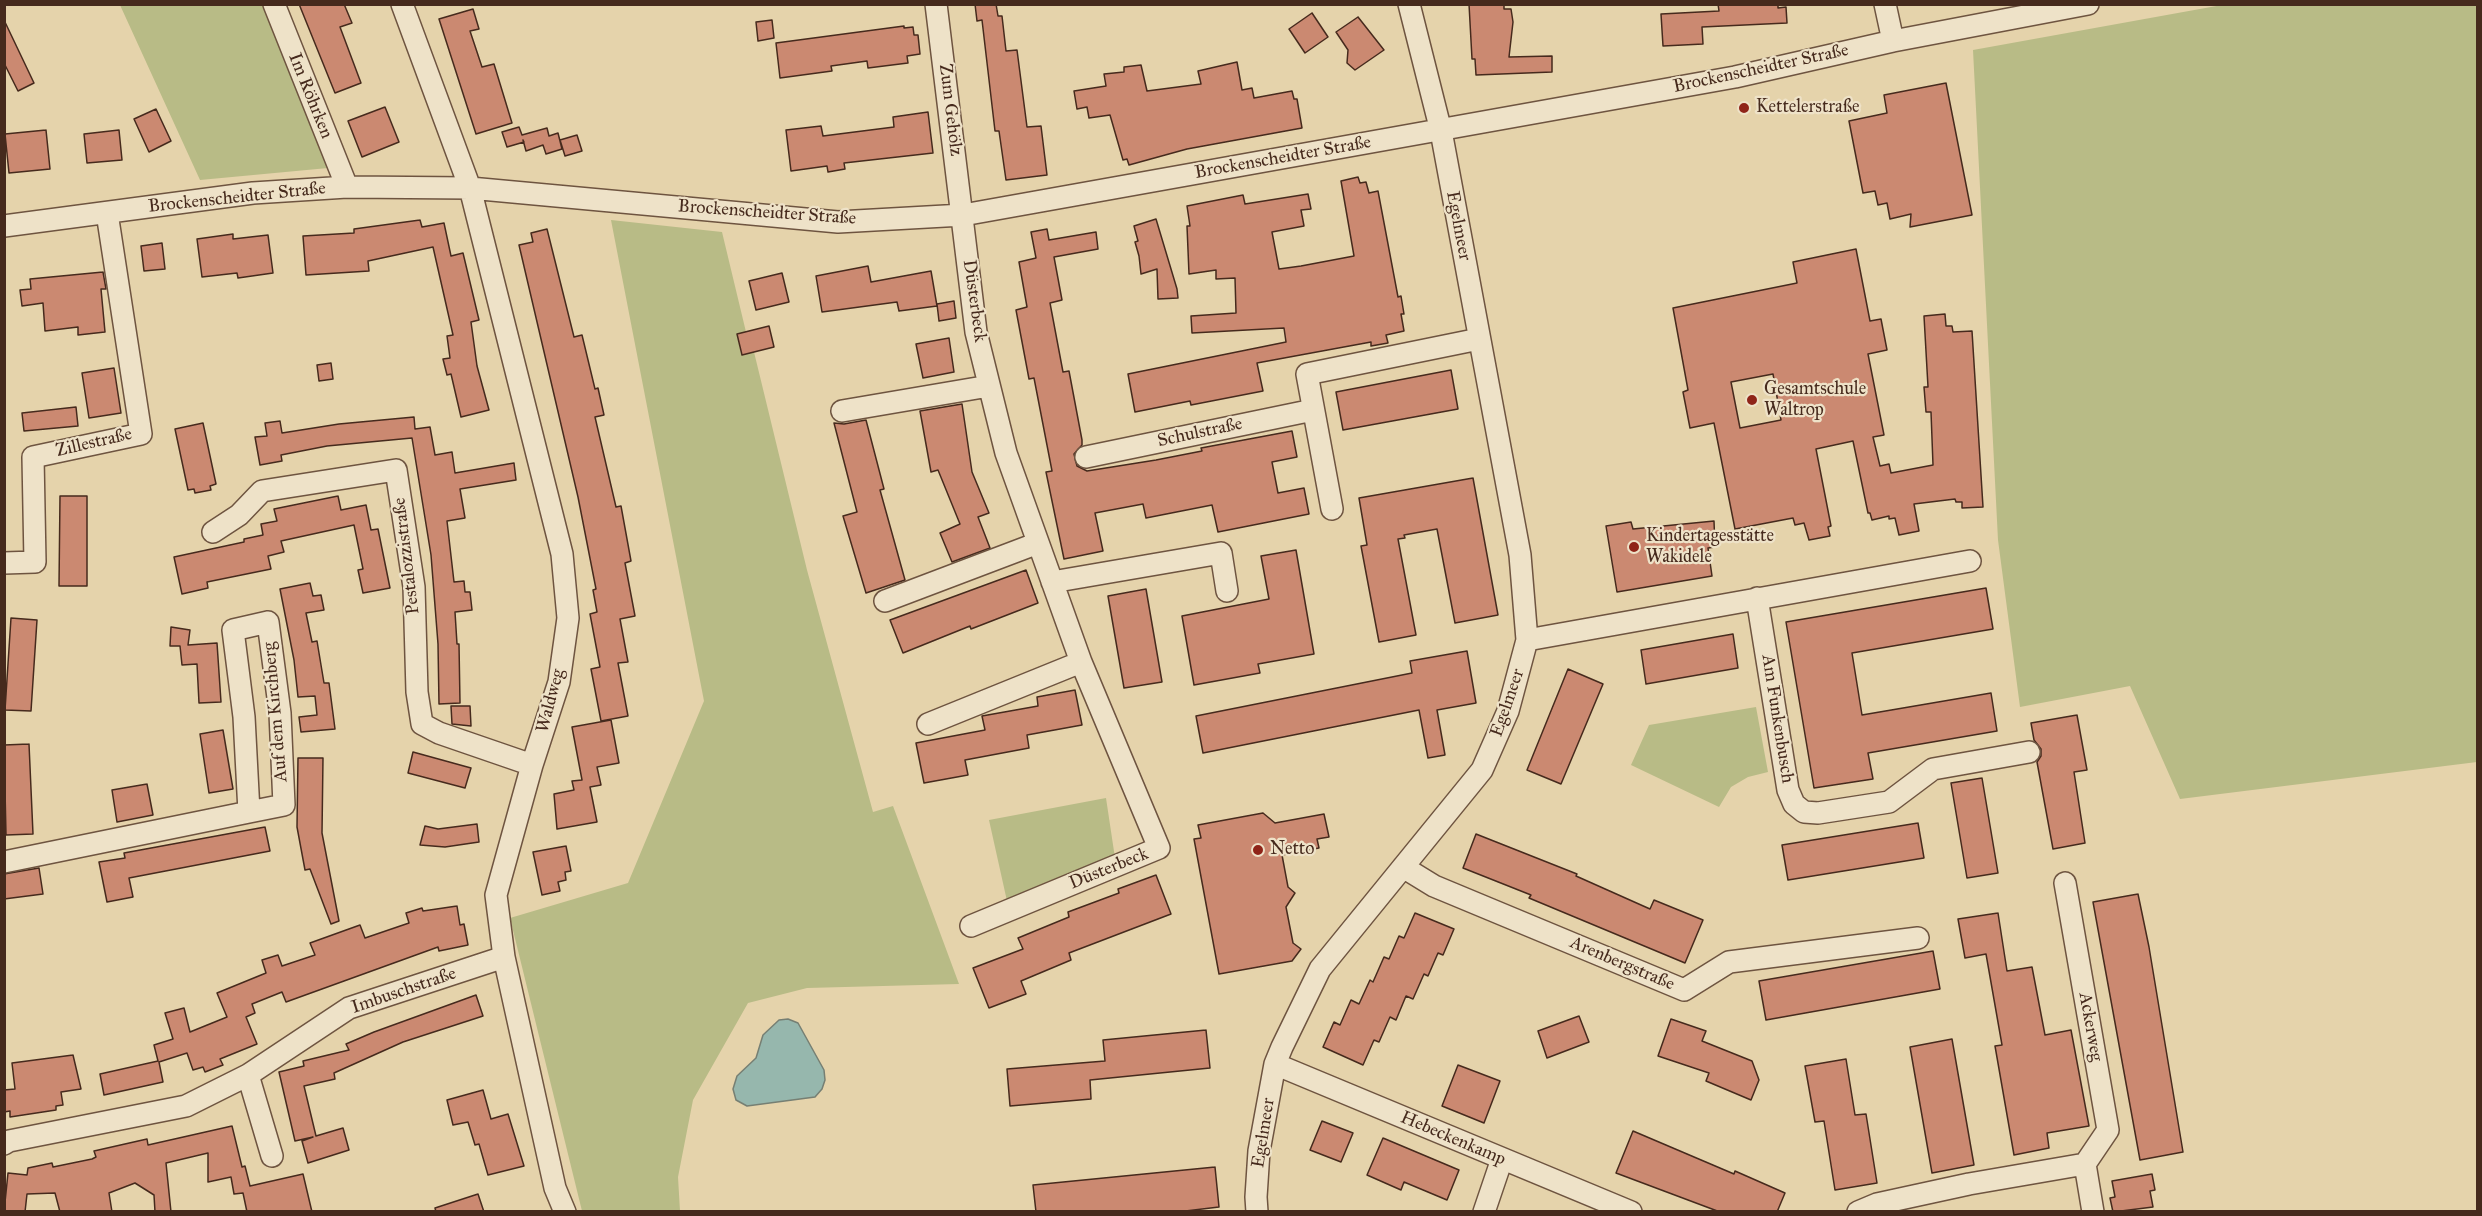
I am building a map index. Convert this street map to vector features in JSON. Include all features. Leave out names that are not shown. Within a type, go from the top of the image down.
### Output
[{"type":"street","name":"Im Röhrken","points":[[274,4],[347,187]]},
{"type":"street","points":[[402,4],[470,188]]},
{"type":"street","name":"Zum Gehölz","points":[[936,4],[963,214]]},
{"type":"street","points":[[1409,4],[1440,131]]},
{"type":"street","points":[[1885,4],[1893,41]]},
{"type":"street","name":"Brockenscheidter Straße","points":[[4,226],[264,192],[347,187],[470,188],[838,222],[963,214],[1735,77],[1893,41],[2088,4]]},
{"type":"street","name":"Egelmeer","points":[[1257,1212],[1259,1151],[1275,1064],[1320,969],[1482,770],[1508,711],[1527,640],[1520,555],[1440,131]]},
{"type":"street","name":"Waldweg","points":[[470,188],[562,554],[568,618],[559,682],[532,765],[496,895],[504,957],[555,1188],[565,1212]]},
{"type":"street","name":"Zillestraße","points":[[4,563],[35,562],[33,457],[141,434],[107,213]]},
{"type":"street","name":"Düsterbeck","points":[[963,214],[976,332],[1006,453],[1081,662],[1159,848],[971,926]]},
{"type":"street","points":[[1332,509],[1307,374],[1479,339]]},
{"type":"street","points":[[842,411],[990,386]]},
{"type":"street","name":"Schulstraße","points":[[1086,457],[1313,410]]},
{"type":"street","name":"Pestalozzistraße","points":[[213,532],[239,515],[262,491],[396,470],[414,587],[417,692],[422,724],[439,733],[532,765]]},
{"type":"street","points":[[885,601],[1038,543]]},
{"type":"street","points":[[1052,582],[1221,553],[1227,591]]},
{"type":"street","points":[[1527,640],[1970,561]]},
{"type":"street","name":"Am Funkenbusch","points":[[1757,598],[1788,790],[1794,804],[1804,812],[1818,813],[1889,802],[1933,769],[2028,752]]},
{"type":"street","name":"Auf dem Kirchberg","points":[[4,862],[284,805],[280,713],[268,622],[233,630],[244,717],[249,812]]},
{"type":"street","points":[[928,724],[1081,662]]},
{"type":"street","name":"Arenbergstraße","points":[[1403,867],[1434,886],[1684,990],[1729,962],[1918,938]]},
{"type":"street","name":"Ackerweg","points":[[2065,883],[2108,1130],[2085,1164]]},
{"type":"street","name":"Imbuschstraße","points":[[4,1144],[9,1141],[186,1106],[248,1075],[349,1008],[504,957]]},
{"type":"street","name":"Hebeckenkamp","points":[[1275,1064],[1631,1212]]},
{"type":"street","points":[[248,1075],[272,1156]]},
{"type":"street","points":[[1484,1212],[1502,1160]]},
{"type":"street","points":[[1858,1212],[1876,1204],[1969,1184],[2085,1164],[2093,1212]]},
{"type":"green space","points":[[120,5],[268,5],[328,168],[200,180]]},
{"type":"green space","points":[[2222,5],[2477,5],[2477,762],[2180,799],[2130,686],[2020,707],[1998,540],[1973,50]]},
{"type":"green space","points":[[611,220],[722,232],[746,332],[737,334],[741,354],[754,352],[807,570],[873,812],[893,806],[959,984],[807,988],[748,1003],[693,1100],[678,1177],[680,1211],[582,1211],[510,918],[628,883],[704,701]]},
{"type":"green space","points":[[1756,707],[1768,772],[1748,777],[1731,787],[1719,807],[1631,765],[1649,725]]},
{"type":"green space","points":[[1106,798],[1115,858],[1007,901],[989,820]]},
{"type":"water","points":[[788,1019],[798,1023],[824,1070],[825,1080],[822,1089],[815,1097],[747,1106],[736,1100],[733,1089],[737,1076],[756,1058],[763,1035],[779,1020]]},
{"type":"building","points":[[299,4],[344,4],[352,23],[340,27],[361,83],[335,93]]},
{"type":"building","points":[[975,4],[996,4],[998,16],[1002,16],[1006,51],[1017,50],[1027,127],[1041,126],[1047,175],[1006,180],[999,131],[995,131],[982,20],[977,21]]},
{"type":"building","points":[[1469,4],[1504,4],[1504,9],[1511,9],[1513,22],[1509,57],[1552,56],[1552,72],[1476,75],[1475,59],[1472,59]]},
{"type":"building","points":[[1718,4],[1778,4],[1778,8],[1786,7],[1787,23],[1702,27],[1703,44],[1663,46],[1661,14],[1719,11]]},
{"type":"building","points":[[473,9],[479,29],[470,31],[482,67],[494,64],[512,123],[476,134],[439,19]]},
{"type":"building","points":[[1312,13],[1328,37],[1305,53],[1289,29]]},
{"type":"building","points":[[1358,17],[1384,50],[1355,70],[1347,63],[1348,50],[1336,32]]},
{"type":"building","points":[[4,20],[34,83],[18,91],[4,63]]},
{"type":"building","points":[[772,20],[774,38],[758,41],[756,22]]},
{"type":"building","points":[[904,26],[904,28],[913,27],[914,35],[918,35],[920,54],[907,56],[908,63],[868,68],[867,61],[831,66],[832,71],[780,78],[776,43]]},
{"type":"building","points":[[1237,62],[1242,90],[1252,88],[1254,98],[1292,91],[1294,99],[1297,99],[1302,128],[1187,149],[1129,165],[1127,159],[1123,160],[1110,115],[1089,118],[1087,107],[1077,109],[1074,91],[1106,86],[1104,74],[1124,72],[1124,67],[1141,65],[1147,91],[1201,84],[1198,71]]},
{"type":"building","points":[[1946,83],[1972,215],[1910,227],[1911,214],[1890,219],[1887,203],[1878,205],[1875,191],[1863,193],[1849,121],[1887,113],[1884,95]]},
{"type":"building","points":[[385,107],[399,142],[362,157],[348,121]]},
{"type":"building","points":[[156,109],[171,141],[149,152],[134,119]]},
{"type":"building","points":[[928,112],[933,153],[844,163],[845,169],[828,172],[827,166],[791,171],[786,130],[821,126],[823,136],[894,127],[893,117]]},
{"type":"building","points":[[519,127],[522,135],[547,128],[549,136],[558,133],[562,149],[546,154],[543,145],[526,151],[524,142],[507,147],[502,132]]},
{"type":"building","points":[[46,130],[50,169],[9,173],[5,134]]},
{"type":"building","points":[[119,130],[122,160],[87,163],[84,134]]},
{"type":"building","points":[[577,135],[582,151],[565,156],[560,140]]},
{"type":"building","points":[[1358,177],[1360,183],[1366,182],[1369,193],[1378,191],[1398,297],[1401,296],[1404,331],[1386,335],[1388,343],[1371,346],[1371,342],[1257,363],[1263,391],[1191,405],[1190,401],[1135,412],[1128,374],[1286,342],[1284,328],[1192,333],[1191,316],[1236,313],[1235,278],[1216,279],[1216,270],[1189,274],[1187,226],[1190,226],[1187,206],[1243,195],[1245,204],[1308,194],[1311,209],[1301,210],[1304,226],[1272,232],[1279,269],[1301,266],[1354,256],[1341,181]]},
{"type":"building","points":[[1156,219],[1178,298],[1158,299],[1157,269],[1141,274],[1134,226]]},
{"type":"building","points":[[420,220],[422,227],[444,223],[451,256],[463,253],[479,320],[471,322],[477,366],[489,410],[461,417],[451,374],[447,375],[443,359],[450,358],[447,336],[453,335],[433,247],[368,261],[369,271],[306,275],[303,236],[354,233],[354,229]]},
{"type":"building","points":[[547,229],[574,337],[582,335],[595,389],[598,388],[604,415],[595,417],[616,507],[621,506],[631,561],[625,563],[635,616],[620,619],[628,662],[618,663],[628,716],[601,721],[591,669],[600,667],[590,614],[597,612],[593,590],[596,589],[578,497],[519,245],[533,242],[531,233]]},
{"type":"building","points":[[1047,229],[1049,240],[1096,232],[1098,249],[1054,257],[1062,300],[1050,303],[1063,372],[1069,371],[1082,440],[1082,445],[1074,454],[1077,466],[1087,471],[1156,460],[1202,451],[1201,448],[1292,431],[1297,457],[1272,462],[1278,493],[1304,488],[1309,514],[1218,532],[1212,505],[1146,518],[1143,504],[1095,513],[1103,551],[1064,559],[1046,472],[1052,471],[1034,378],[1029,379],[1016,310],[1027,307],[1019,262],[1036,258],[1031,232]]},
{"type":"building","points":[[233,234],[233,239],[268,235],[273,273],[238,278],[237,273],[202,277],[197,239]]},
{"type":"building","points":[[162,243],[165,269],[144,271],[141,246]]},
{"type":"building","points":[[1856,249],[1870,321],[1881,319],[1887,350],[1868,354],[1884,435],[1873,437],[1880,466],[1889,464],[1891,473],[1933,465],[1931,412],[1926,412],[1924,387],[1928,387],[1924,316],[1945,314],[1946,326],[1952,326],[1953,332],[1972,331],[1983,507],[1962,508],[1962,502],[1956,502],[1955,499],[1914,504],[1919,531],[1899,535],[1895,518],[1889,519],[1889,516],[1872,520],[1868,513],[1853,441],[1816,449],[1831,526],[1828,527],[1830,536],[1809,540],[1804,523],[1795,525],[1793,518],[1735,529],[1714,423],[1690,428],[1683,392],[1688,390],[1673,308],[1797,283],[1793,262]],"holes":[[[1773,374],[1781,420],[1740,428],[1731,382]]]},
{"type":"building","points":[[868,266],[871,282],[931,271],[937,306],[899,311],[897,302],[822,312],[816,276]]},
{"type":"building","points":[[103,272],[106,289],[101,289],[105,332],[78,335],[78,327],[45,331],[43,303],[22,306],[20,290],[31,289],[30,279]]},
{"type":"building","points":[[782,273],[789,302],[756,310],[749,281]]},
{"type":"building","points":[[954,301],[956,318],[939,321],[937,304]]},
{"type":"building","points":[[769,326],[774,347],[742,355],[737,334]]},
{"type":"building","points":[[949,338],[954,372],[923,378],[916,344]]},
{"type":"building","points":[[331,363],[333,379],[319,381],[317,365]]},
{"type":"building","points":[[114,368],[121,413],[89,418],[82,373]]},
{"type":"building","points":[[1451,370],[1458,409],[1343,430],[1336,392]]},
{"type":"building","points":[[962,404],[972,472],[989,513],[978,517],[990,548],[952,562],[940,533],[960,524],[938,470],[931,472],[920,411]]},
{"type":"building","points":[[76,407],[78,426],[24,431],[22,413]]},
{"type":"building","points":[[414,417],[415,429],[430,427],[435,455],[452,452],[455,473],[514,463],[516,480],[460,489],[465,518],[447,521],[454,582],[464,581],[465,592],[470,592],[472,610],[455,612],[457,644],[459,644],[460,703],[439,704],[438,644],[431,555],[412,438],[327,446],[281,455],[282,461],[260,465],[255,437],[267,436],[265,423],[280,421],[282,433],[339,424]]},
{"type":"building","points":[[866,420],[884,489],[880,490],[905,580],[866,593],[843,516],[857,512],[834,423],[844,424]]},
{"type":"building","points":[[203,423],[216,484],[210,486],[211,490],[195,493],[194,489],[188,490],[175,429]]},
{"type":"building","points":[[1473,478],[1498,615],[1455,623],[1437,529],[1404,535],[1405,538],[1398,539],[1416,635],[1379,642],[1361,546],[1367,545],[1359,498]]},
{"type":"building","points":[[60,496],[87,496],[87,586],[59,586]]},
{"type":"building","points":[[338,496],[341,510],[366,505],[371,530],[378,529],[390,588],[363,593],[358,570],[363,569],[354,525],[281,541],[284,552],[268,556],[271,569],[207,582],[208,588],[182,594],[174,557],[244,542],[244,539],[263,535],[261,524],[277,521],[274,509]]},
{"type":"building","points":[[1714,521],[1715,547],[1708,548],[1712,576],[1617,592],[1606,526],[1631,522],[1633,529]]},
{"type":"building","points":[[1296,550],[1314,654],[1258,664],[1260,673],[1194,685],[1182,616],[1269,599],[1261,556]]},
{"type":"building","points":[[1026,570],[1038,603],[971,629],[970,626],[903,653],[890,620]]},
{"type":"building","points":[[310,583],[313,596],[321,595],[324,610],[306,613],[312,642],[317,641],[324,683],[329,683],[335,729],[301,732],[299,717],[317,715],[315,696],[298,697],[294,660],[280,589]]},
{"type":"building","points":[[1986,588],[1993,629],[1852,653],[1862,715],[1991,693],[1997,731],[1868,753],[1873,779],[1814,788],[1786,622]]},
{"type":"building","points":[[1146,589],[1162,682],[1124,688],[1108,596]]},
{"type":"building","points":[[11,618],[37,620],[31,711],[5,710]]},
{"type":"building","points":[[171,627],[190,630],[188,645],[217,643],[221,702],[199,703],[197,664],[182,665],[180,646],[170,646]]},
{"type":"building","points":[[1733,634],[1738,668],[1646,684],[1641,650]]},
{"type":"building","points":[[1467,651],[1476,703],[1437,710],[1445,755],[1428,758],[1419,710],[1203,753],[1196,716],[1412,673],[1410,661]]},
{"type":"building","points":[[1568,669],[1603,684],[1561,784],[1527,770]]},
{"type":"building","points":[[1075,690],[1082,725],[1027,735],[1029,748],[965,760],[968,775],[924,783],[916,743],[985,730],[982,716],[1038,706],[1037,697]]},
{"type":"building","points":[[451,706],[470,706],[471,726],[452,724]]},
{"type":"building","points":[[2077,715],[2087,770],[2074,772],[2085,843],[2053,849],[2037,762],[2041,756],[2041,749],[2034,740],[2031,723]]},
{"type":"building","points":[[611,720],[619,763],[597,767],[601,785],[590,787],[597,822],[557,829],[554,794],[574,790],[572,781],[582,780],[572,727]]},
{"type":"building","points":[[223,730],[233,789],[209,793],[200,734]]},
{"type":"building","points":[[29,744],[33,834],[6,835],[4,745]]},
{"type":"building","points":[[413,752],[471,768],[465,788],[408,773]]},
{"type":"building","points":[[298,758],[323,758],[322,833],[339,921],[331,924],[310,869],[305,870],[297,827]]},
{"type":"building","points":[[1982,778],[1998,873],[1967,878],[1951,783]]},
{"type":"building","points":[[147,784],[153,815],[117,822],[112,790]]},
{"type":"building","points":[[1263,813],[1275,823],[1324,814],[1329,837],[1317,839],[1319,848],[1282,855],[1288,887],[1295,893],[1286,907],[1293,943],[1301,949],[1292,961],[1219,974],[1194,839],[1201,838],[1198,825]]},
{"type":"building","points":[[1918,823],[1924,858],[1788,880],[1782,845]]},
{"type":"building","points":[[477,824],[479,842],[445,847],[420,845],[425,826],[438,829]]},
{"type":"building","points":[[265,827],[270,851],[129,878],[133,897],[107,902],[99,862],[125,858],[124,853]]},
{"type":"building","points":[[1476,834],[1577,874],[1576,876],[1650,909],[1654,900],[1703,920],[1685,963],[1529,898],[1531,895],[1463,868]]},
{"type":"building","points":[[566,846],[571,871],[565,872],[566,880],[558,882],[560,891],[542,895],[533,852]]},
{"type":"building","points":[[39,868],[43,894],[4,899],[4,874]]},
{"type":"building","points":[[1156,875],[1171,914],[1069,953],[1071,960],[1021,981],[1026,994],[989,1008],[973,968],[1023,949],[1018,938],[1069,917],[1068,912],[1119,893],[1118,889]]},
{"type":"building","points":[[2138,894],[2183,1152],[2140,1160],[2093,902]]},
{"type":"building","points":[[457,906],[460,925],[464,924],[468,945],[439,951],[438,947],[286,1002],[282,992],[252,1004],[255,1013],[246,1017],[257,1044],[220,1059],[223,1065],[205,1072],[203,1067],[193,1070],[187,1053],[159,1062],[163,1082],[104,1095],[100,1074],[158,1061],[154,1045],[173,1039],[165,1013],[184,1008],[190,1032],[227,1017],[217,993],[266,973],[262,960],[278,955],[282,966],[315,955],[310,943],[360,925],[365,938],[409,923],[406,913],[422,908],[423,911]]},
{"type":"building","points":[[1415,913],[1454,929],[1443,955],[1438,953],[1428,976],[1424,974],[1413,999],[1406,996],[1396,1020],[1390,1017],[1379,1042],[1374,1040],[1363,1065],[1323,1047],[1334,1022],[1340,1025],[1351,1000],[1359,1004],[1370,980],[1373,982],[1384,957],[1389,959],[1399,936],[1404,938]]},
{"type":"building","points":[[1998,913],[2007,971],[2032,967],[2045,1035],[2071,1030],[2089,1126],[2047,1133],[2049,1148],[2014,1155],[1995,1046],[2002,1045],[1986,954],[1965,958],[1958,919]]},
{"type":"building","points":[[1933,951],[1940,989],[1766,1020],[1759,981]]},
{"type":"building","points":[[476,995],[483,1016],[403,1042],[334,1073],[335,1079],[304,1086],[316,1136],[343,1128],[349,1150],[308,1163],[302,1141],[313,1137],[295,1141],[279,1072],[304,1066],[303,1061],[349,1050],[346,1044]]},
{"type":"building","points":[[1579,1016],[1589,1042],[1547,1058],[1538,1031]]},
{"type":"building","points":[[1671,1019],[1706,1031],[1702,1041],[1752,1061],[1759,1080],[1751,1100],[1706,1081],[1709,1073],[1658,1056]]},
{"type":"building","points":[[1206,1030],[1210,1068],[1090,1080],[1091,1099],[1010,1106],[1007,1069],[1105,1061],[1103,1040]]},
{"type":"building","points":[[1952,1039],[1974,1165],[1932,1173],[1910,1047]]},
{"type":"building","points":[[73,1055],[81,1089],[61,1092],[63,1105],[56,1106],[56,1110],[10,1117],[10,1111],[4,1112],[4,1090],[15,1089],[12,1063]]},
{"type":"building","points":[[1846,1059],[1855,1115],[1866,1114],[1877,1183],[1835,1190],[1824,1121],[1815,1122],[1805,1066]]},
{"type":"building","points":[[1458,1065],[1500,1081],[1484,1123],[1442,1106]]},
{"type":"building","points":[[483,1090],[491,1119],[508,1114],[524,1166],[488,1175],[479,1144],[475,1145],[468,1122],[453,1125],[447,1100]]},
{"type":"building","points":[[1322,1121],[1353,1133],[1341,1162],[1310,1150]]},
{"type":"building","points":[[232,1126],[242,1167],[245,1166],[250,1186],[303,1174],[312,1212],[247,1212],[243,1193],[234,1194],[231,1177],[208,1182],[208,1153],[166,1163],[171,1212],[155,1212],[154,1195],[135,1183],[109,1193],[112,1212],[60,1212],[55,1193],[27,1194],[25,1212],[4,1212],[8,1173],[27,1175],[28,1168],[52,1163],[53,1167],[92,1159],[96,1157],[94,1151],[147,1139],[148,1145]]},
{"type":"building","points":[[1633,1131],[1785,1193],[1777,1212],[1720,1212],[1616,1173]]},
{"type":"building","points":[[1383,1138],[1459,1170],[1447,1200],[1404,1182],[1401,1190],[1367,1175]]},
{"type":"building","points":[[1215,1167],[1219,1207],[1177,1212],[1036,1212],[1033,1185]]},
{"type":"building","points":[[2152,1174],[2155,1190],[2150,1191],[2153,1207],[2113,1212],[2110,1198],[2115,1197],[2112,1181]]},
{"type":"building","points":[[478,1194],[484,1212],[436,1212],[435,1208]]},
{"type":"place","name":"Kettelerstraße","points":[[1744,108]]},
{"type":"place","name":"Gesamtschule Waltrop","points":[[1752,400]]},
{"type":"place","name":"Kindertagesstätte Wakidele","points":[[1634,547]]},
{"type":"place","name":"Netto","points":[[1258,850]]}]
